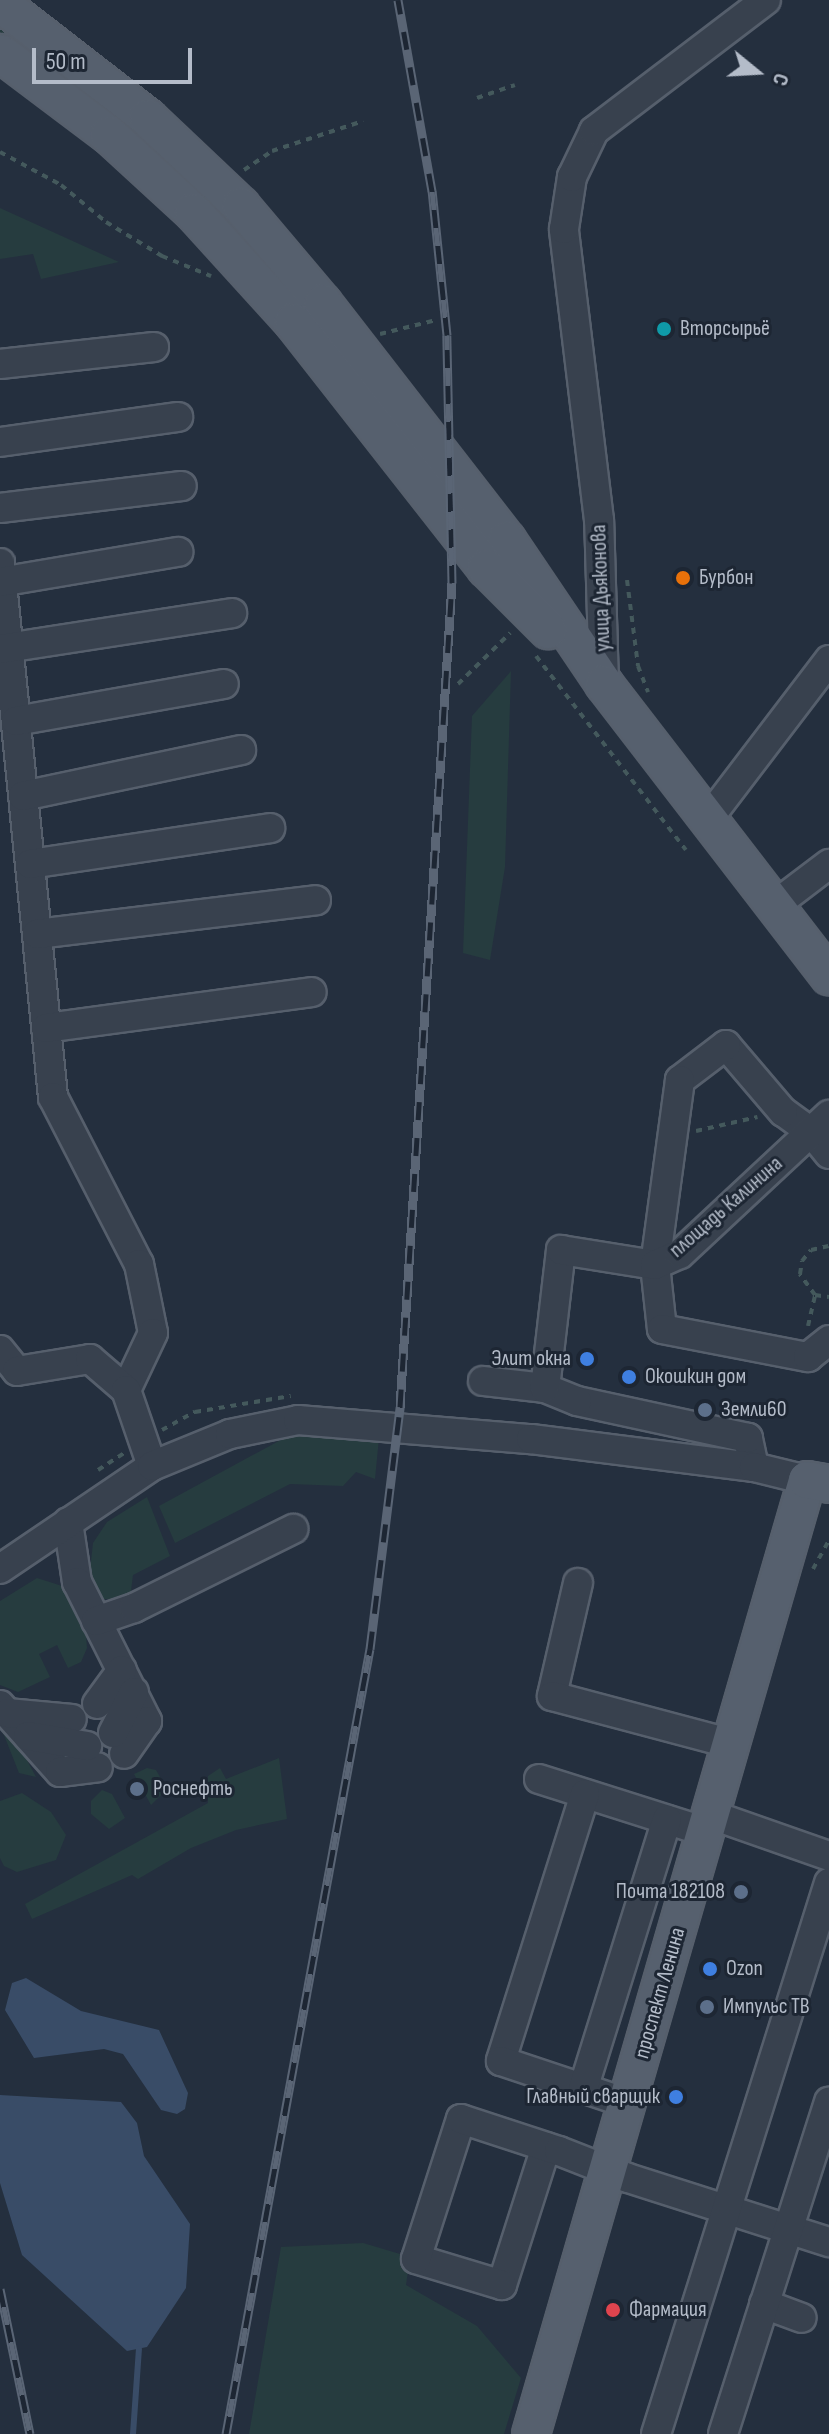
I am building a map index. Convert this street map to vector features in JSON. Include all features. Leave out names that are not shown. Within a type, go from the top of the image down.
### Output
[{"type":"main road","points":[[0,3],[148,118],[241,206],[323,303],[507,540],[604,684]]},
{"type":"main road","points":[[0,53],[109,135],[193,212],[293,322],[486,568],[604,684]]},
{"type":"main road","name":"улица Дьяконова","points":[[604,684],[829,976]]},
{"type":"main road","name":"проспект Ленина","points":[[531,2434],[732,1744],[818,1482]]},
{"type":"street","name":"улица Дьяконова","points":[[604,684],[599,520],[564,229],[572,177],[594,131],[766,0]]},
{"type":"street","points":[[0,364],[154,347]]},
{"type":"street","points":[[0,442],[178,417]]},
{"type":"street","points":[[0,508],[182,486]]},
{"type":"street","points":[[126,1390],[153,1333],[139,1264],[53,1097],[16,721],[4,648],[1,576],[178,552]]},
{"type":"street","points":[[4,648],[232,613]]},
{"type":"street","points":[[708,819],[829,660]]},
{"type":"street","points":[[16,721],[224,684]]},
{"type":"street","points":[[23,796],[241,750]]},
{"type":"street","points":[[30,864],[270,828]]},
{"type":"street","points":[[775,905],[829,864]]},
{"type":"street","points":[[37,934],[316,900]]},
{"type":"street","points":[[46,1028],[312,992]]},
{"type":"street","points":[[829,1154],[820,1124],[783,1112],[726,1045],[680,1080],[655,1265],[662,1329],[808,1357],[829,1340]]},
{"type":"street","name":"площадь Калинина","points":[[545,1388],[561,1250],[655,1265],[680,1254],[820,1124]]},
{"type":"street","points":[[0,1350],[17,1371],[90,1359],[126,1390],[152,1466]]},
{"type":"street","points":[[483,1381],[545,1388],[577,1401],[748,1438],[754,1467]]},
{"type":"street","points":[[0,1569],[152,1466],[230,1434],[298,1420],[531,1439],[754,1467],[818,1482]]},
{"type":"street","points":[[68,1522],[77,1582],[128,1681],[119,1744]]},
{"type":"street","points":[[96,1621],[134,1608],[293,1529]]},
{"type":"street","points":[[578,1583],[552,1696],[732,1744]]},
{"type":"street","points":[[97,1704],[128,1681]]},
{"type":"street","points":[[3,1709],[72,1719]]},
{"type":"street","points":[[3,1709],[60,1772],[92,1756]]},
{"type":"street","points":[[539,1779],[667,1820],[709,1824],[829,1856]]},
{"type":"street","points":[[585,1794],[501,2061],[627,2103]]},
{"type":"street","points":[[583,2089],[667,1820]]},
{"type":"street","points":[[656,2434],[829,1883]]},
{"type":"street","points":[[723,2434],[829,2101]]},
{"type":"street","points":[[546,2147],[502,2285],[416,2259],[461,2119],[546,2147],[608,2171],[829,2242]]},
{"type":"street","points":[[764,2304],[802,2318]]},
{"type":"path","points":[[477,98],[515,85]]},
{"type":"path","points":[[238,175],[272,151],[363,121]]},
{"type":"path","points":[[0,152],[61,185],[106,222],[162,256],[218,279]]},
{"type":"path","points":[[370,336],[436,320]]},
{"type":"path","points":[[625,566],[638,666],[650,697]]},
{"type":"path","points":[[458,684],[514,629],[522,638]]},
{"type":"path","points":[[532,651],[686,850]]},
{"type":"path","points":[[673,1136],[783,1112]]},
{"type":"path","points":[[829,1246],[811,1250],[802,1261],[800,1274],[815,1295],[829,1297]]},
{"type":"path","points":[[800,1355],[815,1295]]},
{"type":"green space","points":[[0,26],[68,73],[144,135],[243,231],[419,445],[0,38]]},
{"type":"green space","points":[[0,208],[119,262],[41,279],[33,254],[0,259]]},
{"type":"green space","points":[[511,671],[505,867],[490,960],[463,953],[472,716]]},
{"type":"green space","points":[[299,1430],[379,1438],[375,1479],[356,1472],[343,1486],[290,1484],[175,1543],[159,1506]]},
{"type":"green space","points":[[147,1497],[170,1556],[133,1575],[130,1599],[102,1599],[94,1592],[90,1570],[93,1543],[107,1522]]},
{"type":"green space","points":[[37,1578],[62,1586],[85,1621],[87,1648],[81,1662],[68,1668],[57,1645],[39,1654],[50,1677],[18,1692],[0,1685],[0,1601]]},
{"type":"green space","points":[[0,1725],[13,1734],[36,1777],[19,1773]]},
{"type":"green space","points":[[279,1758],[287,1819],[236,1830],[191,1848],[138,1879],[132,1875],[32,1919],[25,1904],[208,1803],[208,1776],[220,1768],[226,1779]]},
{"type":"green space","points":[[147,1768],[156,1770],[167,1789],[151,1805],[134,1774]]},
{"type":"green space","points":[[102,1790],[112,1794],[125,1818],[109,1829],[91,1814],[91,1801]]},
{"type":"green space","points":[[22,1793],[51,1812],[66,1835],[56,1860],[17,1872],[4,1866],[0,1858],[0,1801]]},
{"type":"green space","points":[[363,2243],[410,2257],[406,2285],[477,2326],[521,2378],[504,2434],[249,2434],[281,2247]]},
{"type":"water","points":[[26,1978],[81,2011],[159,2030],[188,2093],[185,2109],[177,2114],[161,2110],[123,2054],[104,2049],[34,2058],[5,2010],[12,1983]]},
{"type":"water","points":[[0,2095],[121,2102],[137,2123],[144,2156],[190,2224],[186,2288],[147,2347],[127,2351],[22,2255],[0,2183]]},
{"type":"waterway","points":[[133,2434],[139,2349]]},
{"type":"railway","points":[[226,2434],[370,1649],[400,1407],[452,583],[447,335],[432,191],[398,0]]},
{"type":"railway","points":[[0,2289],[30,2434]]},
{"type":"place","name":"Вторсырьё","points":[[664,329]]},
{"type":"place","name":"Бурбон","points":[[683,578]]},
{"type":"place","name":"Элит окна","points":[[587,1359]]},
{"type":"place","name":"Окошкин дом","points":[[629,1377]]},
{"type":"place","name":"Земли60","points":[[705,1410]]},
{"type":"place","name":"Роснефть","points":[[137,1789]]},
{"type":"place","name":"Почта 182108","points":[[741,1892]]},
{"type":"place","name":"Ozon","points":[[710,1969]]},
{"type":"place","name":"Импульс ТВ","points":[[707,2007]]},
{"type":"place","name":"Главный сварщик","points":[[676,2097]]},
{"type":"place","name":"Фармация","points":[[613,2310]]}]
